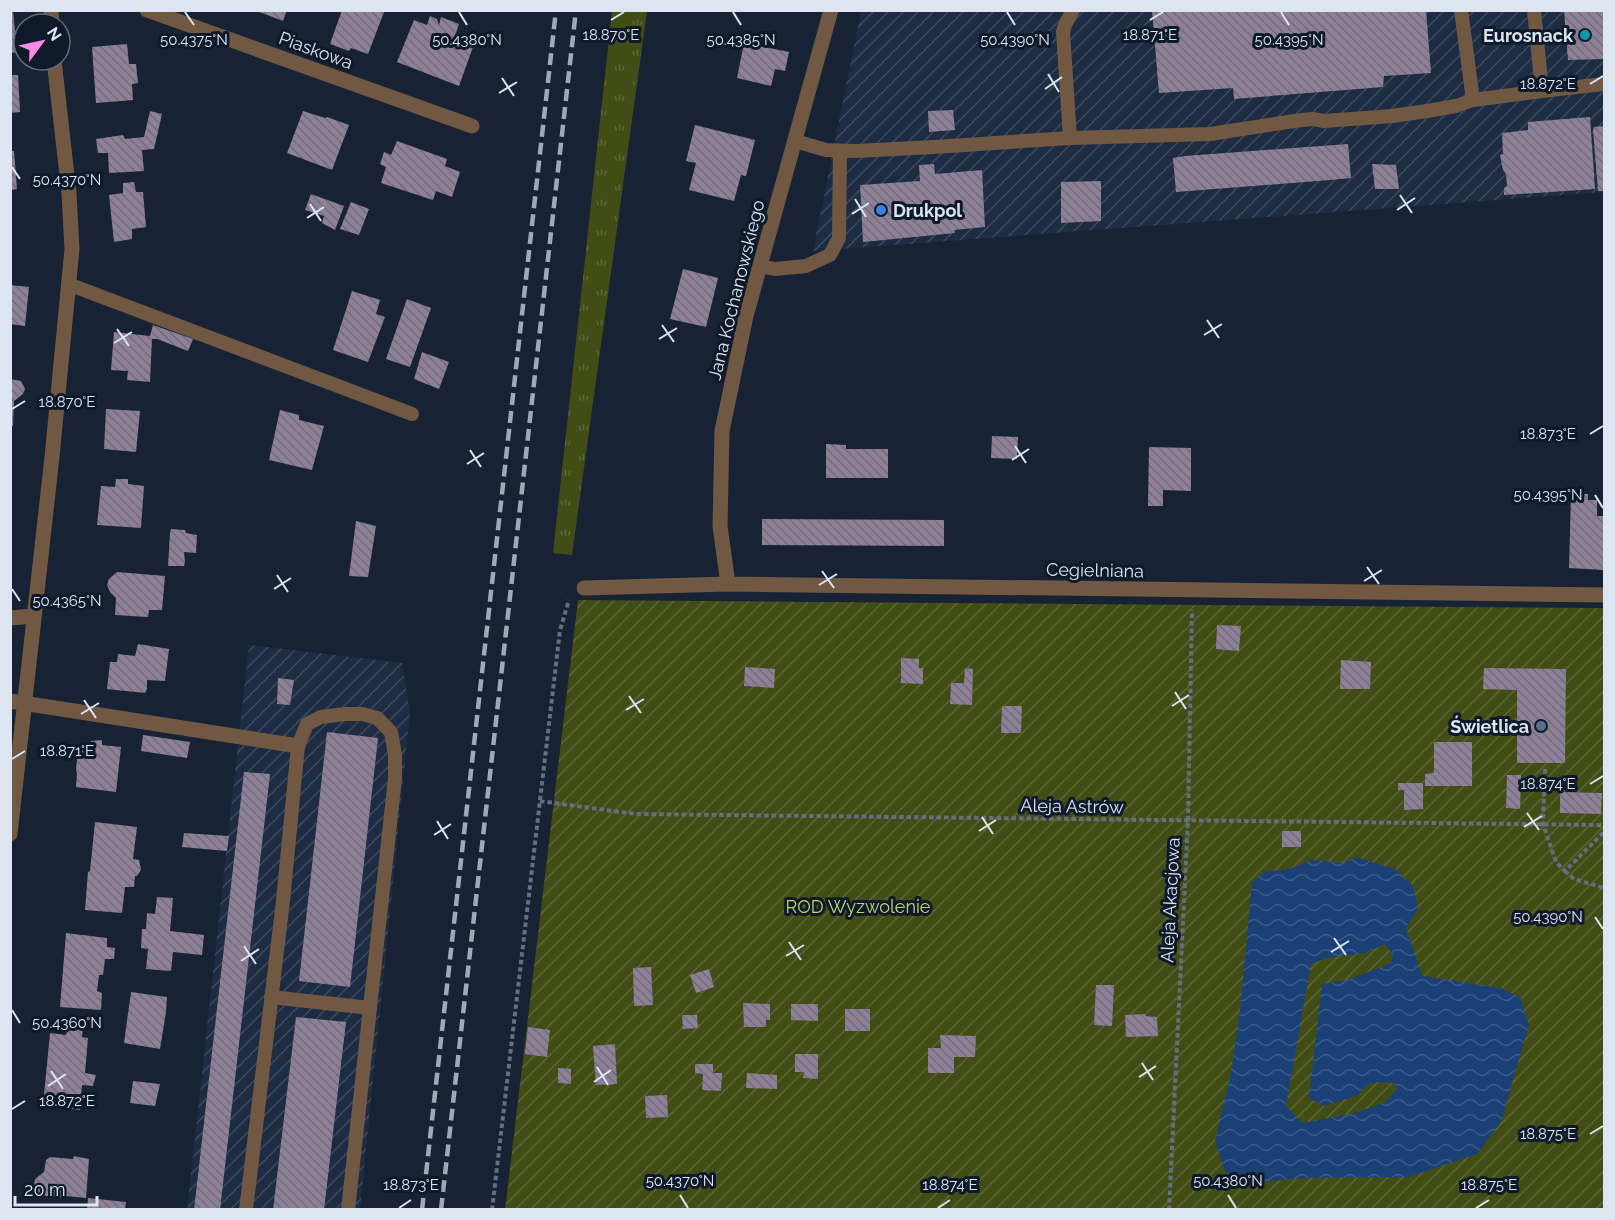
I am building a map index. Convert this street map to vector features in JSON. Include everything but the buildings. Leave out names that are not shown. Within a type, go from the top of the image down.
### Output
[{"type":"street","name":"Piaskowa","points":[[147,10],[472,126]]},
{"type":"street","name":"Jana Kochanowskiego","points":[[728,584],[720,526],[722,431],[746,316],[831,10]]},
{"type":"street","points":[[10,834],[18,703],[34,616],[72,249],[69,194],[55,72]]},
{"type":"street","name":"Cegielniana","points":[[585,588],[728,584],[1605,595]]},
{"type":"street","points":[[10,618],[34,616]]},
{"type":"street","points":[[18,703],[298,746]]},
{"type":"lane","points":[[1070,138],[1063,32],[1073,10]]},
{"type":"lane","points":[[1461,10],[1473,100]]},
{"type":"lane","points":[[1534,10],[1542,91]]},
{"type":"lane","points":[[795,141],[826,150],[840,150],[934,147],[1070,138],[1210,134],[1301,120],[1324,121],[1404,114],[1456,106],[1473,100],[1605,84]]},
{"type":"lane","points":[[760,266],[775,269],[806,266],[830,255],[839,238],[840,150]]},
{"type":"lane","points":[[68,284],[412,414]]},
{"type":"lane","points":[[246,1209],[283,901],[298,746],[307,724],[321,717],[362,714],[377,718],[391,732],[395,755],[395,778],[348,1209]]},
{"type":"lane","points":[[271,997],[370,1008]]},
{"type":"path","points":[[492,1209],[560,630],[569,600],[585,588]]},
{"type":"path","name":"Aleja Akacjowa","points":[[1170,1209],[1188,820],[1192,591]]},
{"type":"path","points":[[1545,769],[1543,824],[1556,862],[1574,879],[1605,888]]},
{"type":"path","name":"Aleja Astrów","points":[[540,801],[635,814],[1605,825]]},
{"type":"path","points":[[1565,871],[1605,832]]},
{"type":"shaded area","points":[[861,11],[1604,11],[1604,192],[813,251]]},
{"type":"shaded area","points":[[249,645],[402,663],[410,713],[360,1209],[187,1210]]},
{"type":"green space","points":[[612,11],[647,11],[572,555],[553,553]]},
{"type":"green space","name":"ROD Wyzwolenie","points":[[578,600],[1604,608],[1604,1209],[505,1210]]},
{"type":"water","points":[[1356,857],[1395,869],[1413,886],[1418,908],[1406,928],[1422,976],[1500,988],[1520,997],[1529,1025],[1501,1122],[1477,1154],[1408,1177],[1304,1178],[1257,1182],[1227,1176],[1215,1141],[1231,1073],[1240,1010],[1252,883],[1263,872],[1289,869],[1312,860],[1343,863]],"holes":[[[1384,944],[1393,955],[1391,963],[1348,980],[1322,984],[1309,1098],[1324,1106],[1356,1096],[1369,1084],[1394,1083],[1397,1089],[1386,1102],[1355,1113],[1302,1123],[1286,1106],[1311,964],[1326,958],[1366,953]]]},
{"type":"railway","points":[[422,1210],[556,10]]},
{"type":"railway","points":[[441,1210],[576,10]]},
{"type":"place","name":"Eurosnack","points":[[1585,35]]},
{"type":"place","name":"Drukpol","points":[[881,210]]},
{"type":"place","name":"Świetlica","points":[[1541,726]]}]
